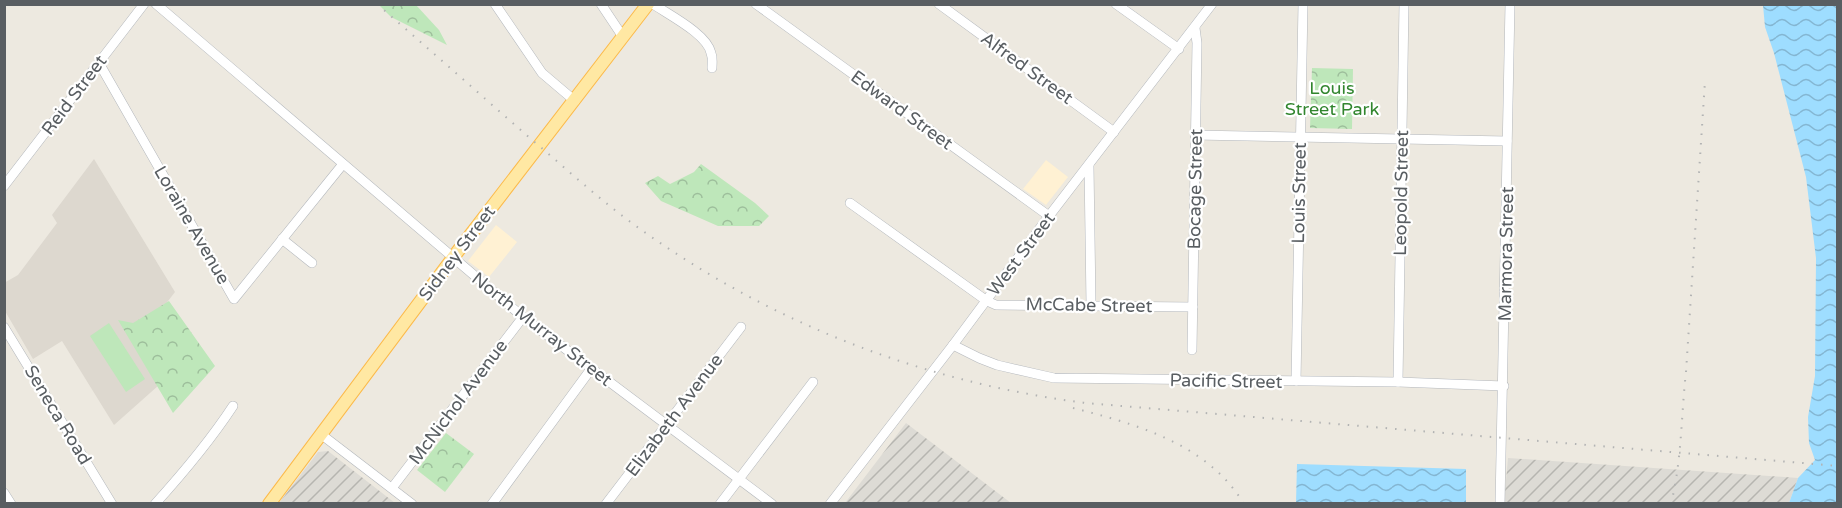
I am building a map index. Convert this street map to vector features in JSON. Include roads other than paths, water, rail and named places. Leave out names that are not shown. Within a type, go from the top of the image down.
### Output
[{"type":"main road","name":"Sidney Street","points":[[269,504],[453,258],[648,4]]},
{"type":"street","name":"Reid Street","points":[[4,186],[144,4]]},
{"type":"street","name":"North Murray Street","points":[[156,4],[523,317],[771,504]]},
{"type":"street","points":[[495,4],[542,73],[575,101]]},
{"type":"street","points":[[601,4],[623,37]]},
{"type":"street","points":[[653,4],[697,34],[707,45],[712,57],[712,68]]},
{"type":"street","name":"Edward Street","points":[[756,4],[1049,216]]},
{"type":"street","name":"Alfred Street","points":[[939,4],[1114,132]]},
{"type":"street","points":[[1116,4],[1179,49]]},
{"type":"street","name":"West Street","points":[[830,504],[1212,4]]},
{"type":"street","name":"Louis Street","points":[[1296,381],[1303,4]]},
{"type":"street","name":"Leopold Street","points":[[1398,382],[1404,4]]},
{"type":"street","name":"Marmora Street","points":[[1500,504],[1510,4]]},
{"type":"street","name":"Bocage Street","points":[[1192,350],[1197,43],[1195,27]]},
{"type":"street","name":"Loraine Avenue","points":[[99,63],[234,299],[343,164]]},
{"type":"street","points":[[1196,135],[1508,141]]},
{"type":"street","points":[[1089,166],[1091,304]]},
{"type":"street","points":[[850,202],[987,301]]},
{"type":"street","points":[[282,239],[312,263]]},
{"type":"street","name":"McCabe Street","points":[[987,301],[996,304],[1193,307]]},
{"type":"street","name":"McNichol Avenue","points":[[392,488],[523,317]]},
{"type":"street","name":"Seneca Road","points":[[4,327],[112,504]]},
{"type":"street","name":"Elizabeth Avenue","points":[[606,504],[741,327]]},
{"type":"street","points":[[4,347],[13,341]]},
{"type":"street","name":"Pacific Street","points":[[953,345],[997,365],[1054,378],[1398,382],[1504,386]]},
{"type":"street","points":[[492,504],[591,369]]},
{"type":"street","points":[[720,504],[813,382]]},
{"type":"street","points":[[155,504],[189,467],[233,406]]},
{"type":"street","points":[[322,435],[412,504]]},
{"type":"street","points":[[4,493],[11,504]]},
{"type":"water","points":[[1763,5],[1837,5],[1837,503],[1789,503],[1798,478],[1815,460],[1809,443],[1808,417],[1815,376],[1816,258],[1806,177],[1774,53],[1765,27]]},
{"type":"water","points":[[1297,464],[1466,469],[1466,503],[1296,503]]},
{"type":"railway","points":[[377,4],[610,207],[687,261],[740,292],[794,319],[850,343],[907,363],[965,380],[1086,403],[1838,466]]},
{"type":"railway","points":[[1671,504],[1681,438],[1705,81]]},
{"type":"railway","points":[[1073,408],[1121,421],[1191,451],[1229,483],[1244,504]]},
{"type":"park label","name":"Louis Street Park","points":[[1332,98]]}]
